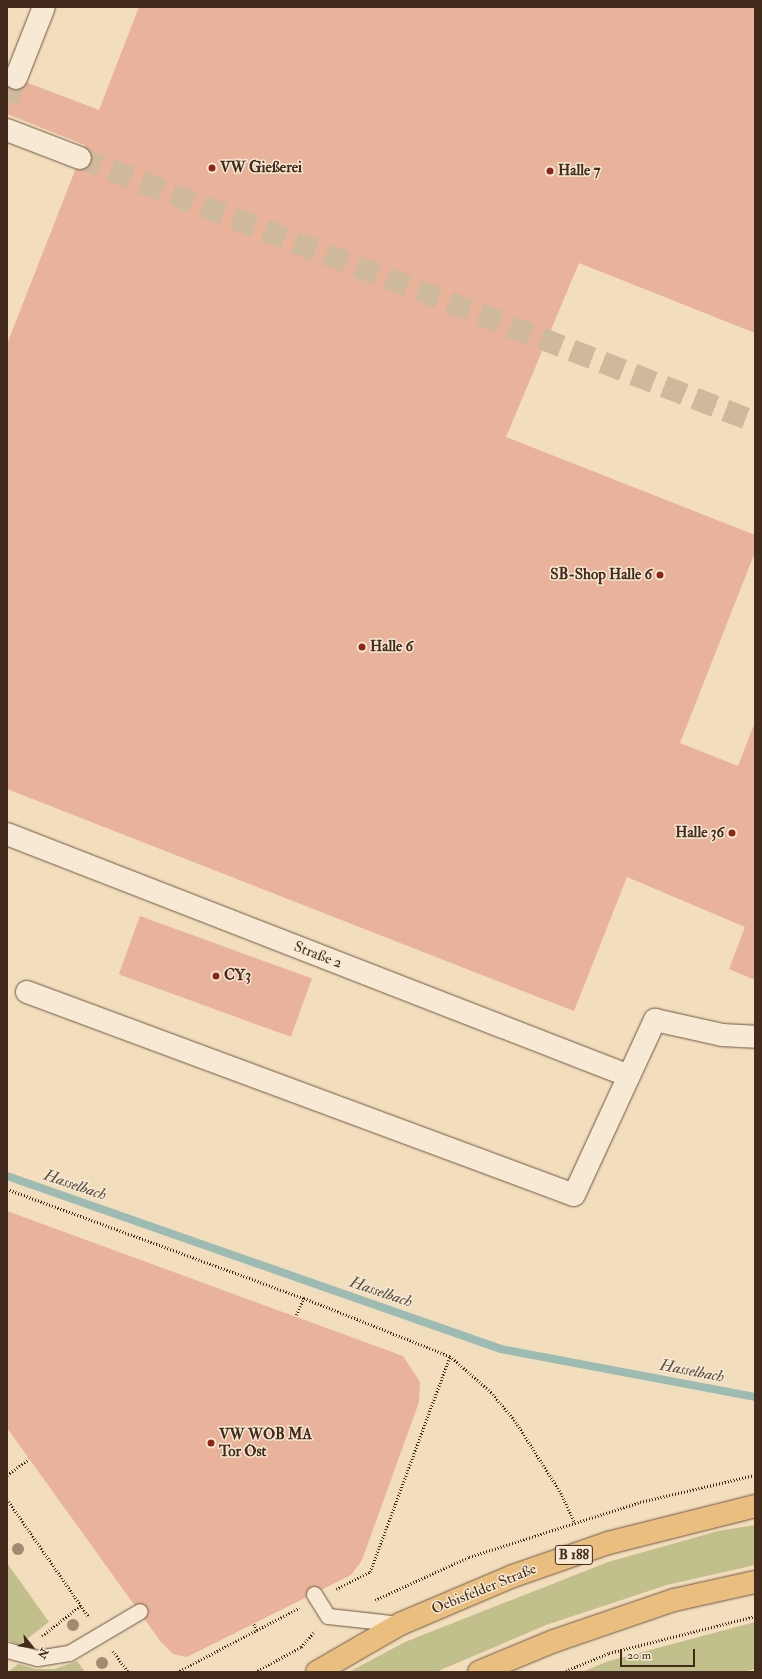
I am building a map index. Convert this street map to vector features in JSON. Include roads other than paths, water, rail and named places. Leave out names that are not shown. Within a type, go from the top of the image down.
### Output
[{"type":"main road","name":"Oebisfelder Straße","points":[[317,1672],[400,1624],[513,1576],[608,1542],[755,1506]]},
{"type":"main road","points":[[479,1672],[554,1641],[674,1600],[755,1582]]},
{"type":"street","points":[[16,78],[44,7]]},
{"type":"street","points":[[7,130],[80,158]]},
{"type":"street","name":"Straße 2","points":[[7,834],[629,1076]]},
{"type":"street","points":[[27,992],[574,1194],[655,1020],[722,1035],[755,1037]]},
{"type":"lane","points":[[316,1596],[328,1616],[400,1624]]},
{"type":"lane","points":[[7,1650],[37,1658],[69,1653],[140,1611]]},
{"type":"waterway","name":"Hasselbach","points":[[7,1176],[501,1349],[755,1397]]},
{"type":"tunnel","points":[[7,101],[16,78]]},
{"type":"tunnel","points":[[80,158],[755,422]]},
{"type":"place","name":"VW Gießerei","points":[[212,168]]},
{"type":"place","name":"Halle 7","points":[[550,171]]},
{"type":"place","name":"SB-Shop Halle 6","points":[[660,575]]},
{"type":"place","name":"Halle 6","points":[[362,647]]},
{"type":"place","name":"Halle 36","points":[[732,833]]},
{"type":"place","name":"CY3","points":[[216,976]]},
{"type":"place","name":"VW WOB MA Tor Ost","points":[[211,1443]]}]
